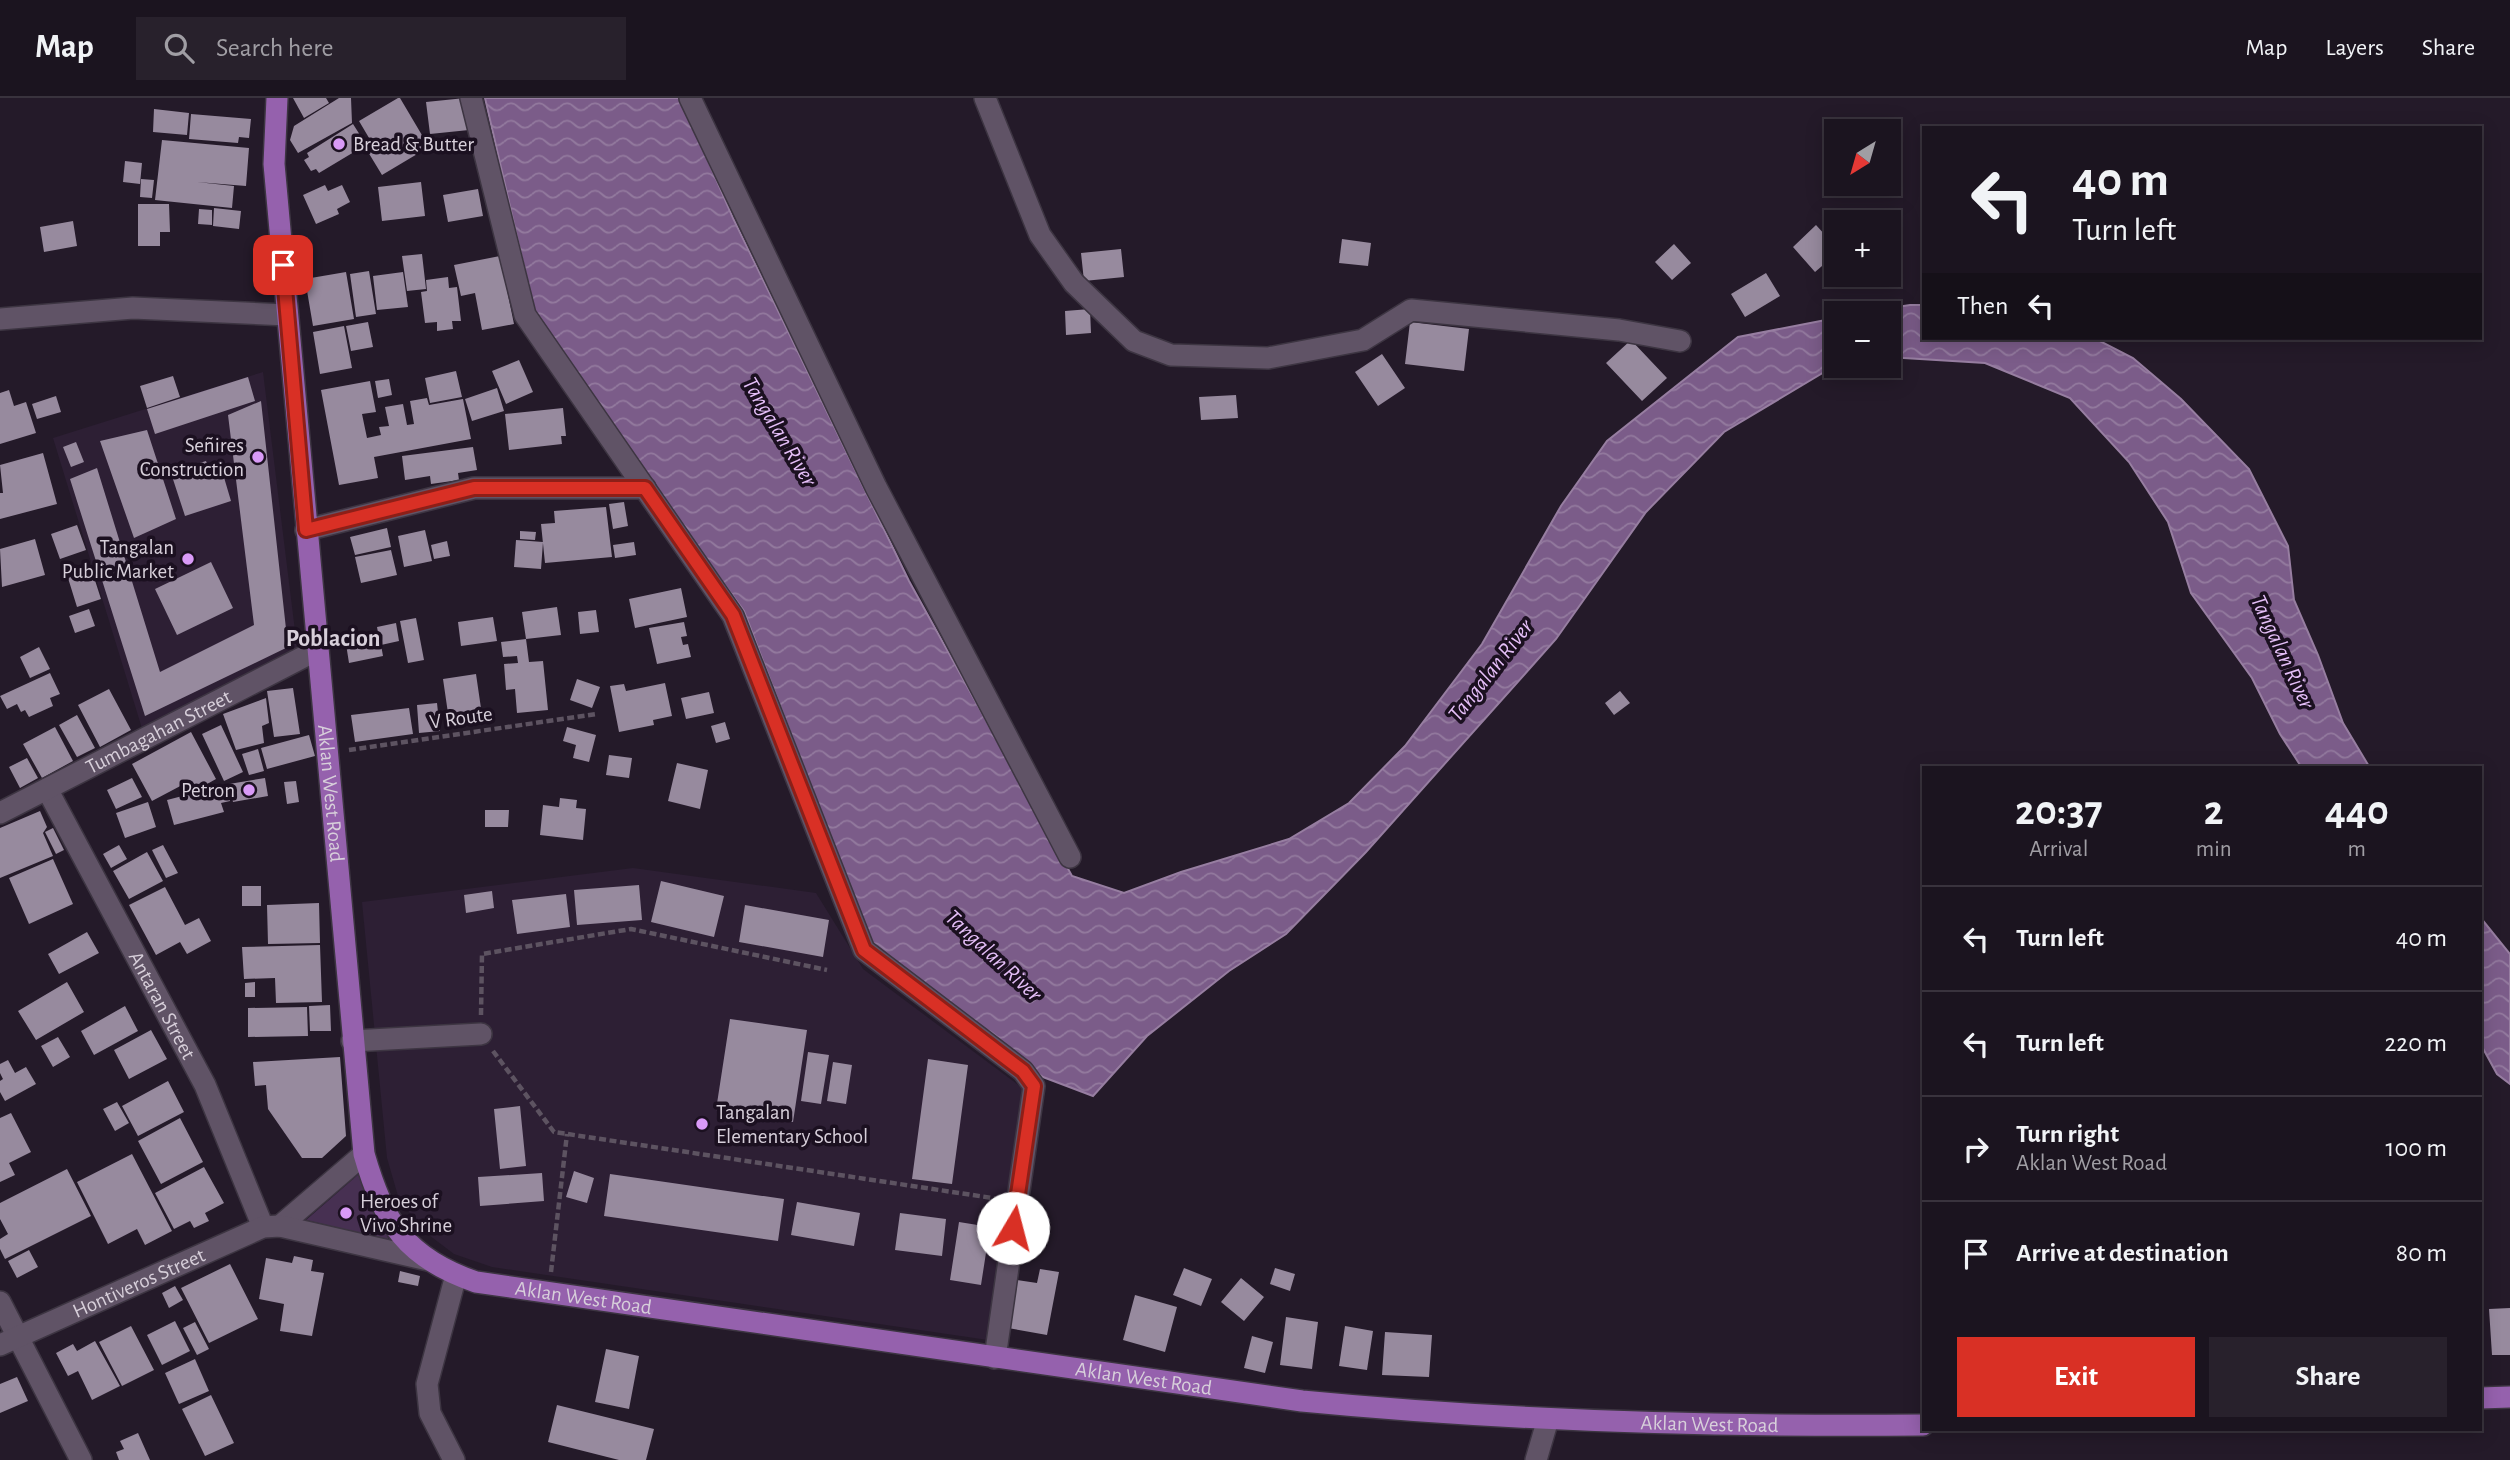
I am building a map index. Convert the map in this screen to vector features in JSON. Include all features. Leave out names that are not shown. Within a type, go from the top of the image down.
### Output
[{"type":"main road","name":"Aklan West Road","points":[[277,98],[274,164],[364,1154],[373,1186],[385,1213],[402,1236],[428,1260],[456,1275],[477,1282],[1302,1401],[1415,1412],[1548,1419],[1766,1427],[1922,1425]]},
{"type":"main road","points":[[2482,1398],[2510,1397]]},
{"type":"street","points":[[471,98],[524,315],[733,615],[864,950],[1023,1071],[1034,1086],[995,1358]]},
{"type":"street","points":[[690,98],[876,487],[1070,858]]},
{"type":"street","points":[[985,98],[1040,235],[1074,283],[1134,341],[1171,355],[1268,358],[1363,340],[1411,310],[1619,330],[1680,341]]},
{"type":"street","points":[[0,319],[133,308],[287,315]]},
{"type":"street","points":[[306,530],[474,488],[645,488]]},
{"type":"street","name":"Tumbagahan Street","points":[[0,813],[317,650]]},
{"type":"street","name":"Antaran Street","points":[[47,789],[205,1085],[272,1227]]},
{"type":"street","points":[[352,1041],[481,1034]]},
{"type":"street","name":"Hontiveros Street","points":[[9,1340],[272,1227],[364,1154]]},
{"type":"street","points":[[272,1227],[428,1260]]},
{"type":"street","points":[[454,1460],[430,1413],[427,1384],[456,1275]]},
{"type":"street","points":[[0,1302],[9,1340],[81,1460]]},
{"type":"street","points":[[1536,1460],[1548,1419]]},
{"type":"path","name":"V Route","points":[[328,753],[597,715]]},
{"type":"path","points":[[827,970],[631,929],[482,954],[481,1034],[554,1132],[1017,1202]]},
{"type":"path","points":[[549,1293],[567,1134]]},
{"type":"shaded area","name":"Tangalan Public Market","points":[[263,372],[298,655],[144,735],[53,438]]},
{"type":"shaded area","name":"Tangalan Elementary School","points":[[633,868],[816,893],[863,969],[1025,1090],[988,1340],[492,1267],[454,1254],[421,1229],[398,1196],[387,1158],[362,902]]},
{"type":"shaded area","points":[[360,1173],[389,1240],[306,1220]]},
{"type":"water","name":"Tangalan River","points":[[485,98],[681,98],[733,218],[909,581],[1072,876],[1124,893],[1181,872],[1289,839],[1349,803],[1405,746],[1482,644],[1561,506],[1607,441],[1738,337],[1824,320],[1824,372],[1724,432],[1646,512],[1556,639],[1366,852],[1286,934],[1229,971],[1147,1036],[1093,1096],[1043,1077],[902,974],[869,939],[744,611],[584,393],[535,315]]},
{"type":"water","name":"Tangalan River","points":[[1922,305],[1922,340],[2098,340],[2133,358],[2181,399],[2249,469],[2288,546],[2294,600],[2343,723],[2369,766],[2301,766],[2280,734],[2252,678],[2191,593],[2168,522],[2129,462],[2070,398],[1985,363],[1901,358],[1901,306]]},
{"type":"water","points":[[2482,919],[2510,954],[2510,1084],[2497,1074],[2482,1047]]},
{"type":"building","points":[[293,98],[326,98],[329,103],[304,118]]},
{"type":"building","points":[[339,98],[351,98],[352,123],[298,153],[290,140],[294,126]]},
{"type":"building","points":[[398,98],[429,147],[382,175],[365,147],[372,143],[359,121]]},
{"type":"building","points":[[465,98],[469,130],[430,134],[426,102]]},
{"type":"building","points":[[154,109],[189,113],[187,135],[153,132]]},
{"type":"building","points":[[191,114],[251,119],[249,138],[239,137],[238,143],[189,139]]},
{"type":"building","name":"Bread & Butter","points":[[353,124],[360,135],[353,139],[359,149],[319,173],[316,169],[311,171],[304,160],[309,157],[307,153]]},
{"type":"building","points":[[162,140],[249,148],[246,186],[197,182],[234,186],[232,208],[155,200]]},
{"type":"building","points":[[125,161],[142,163],[140,184],[123,182]]},
{"type":"building","points":[[141,179],[154,180],[152,198],[140,197]]},
{"type":"building","points":[[421,182],[425,216],[382,221],[378,187]]},
{"type":"building","points":[[325,185],[328,191],[342,185],[350,202],[337,209],[339,214],[316,224],[303,195]]},
{"type":"building","points":[[478,189],[483,216],[448,222],[443,195]]},
{"type":"building","points":[[138,204],[169,204],[170,232],[160,232],[160,246],[138,246]]},
{"type":"building","points":[[214,208],[241,211],[239,229],[213,226]]},
{"type":"building","points":[[199,209],[212,210],[212,225],[198,224]]},
{"type":"building","points":[[73,221],[77,246],[44,252],[40,227]]},
{"type":"building","points":[[1816,225],[1824,234],[1824,264],[1815,272],[1793,247]]},
{"type":"building","points":[[1342,239],[1371,243],[1368,266],[1339,263]]},
{"type":"building","points":[[1674,244],[1691,263],[1672,280],[1655,262]]},
{"type":"building","points":[[1121,249],[1124,277],[1084,281],[1081,253]]},
{"type":"building","points":[[422,254],[426,289],[407,291],[402,256]]},
{"type":"building","points":[[500,256],[514,324],[482,330],[475,293],[461,296],[454,265]]},
{"type":"building","points":[[369,271],[376,314],[356,317],[350,274]]},
{"type":"building","points":[[346,272],[354,319],[313,326],[305,279]]},
{"type":"building","points":[[403,272],[408,307],[377,310],[373,276]]},
{"type":"building","points":[[1766,273],[1780,296],[1745,317],[1731,294]]},
{"type":"building","points":[[448,277],[449,288],[457,287],[461,321],[452,321],[453,329],[437,331],[437,322],[425,323],[421,292],[427,291],[426,280]]},
{"type":"building","points":[[1090,309],[1091,333],[1066,335],[1065,311]]},
{"type":"building","points":[[368,322],[373,347],[351,351],[346,326]]},
{"type":"building","points":[[1410,322],[1469,329],[1464,371],[1405,364]]},
{"type":"building","points":[[344,326],[352,368],[320,374],[313,332]]},
{"type":"building","points":[[1631,340],[1667,378],[1642,401],[1606,363]]},
{"type":"building","points":[[1382,354],[1405,388],[1378,406],[1355,372]]},
{"type":"building","points":[[519,360],[533,392],[506,404],[492,371]]},
{"type":"building","points":[[456,371],[462,397],[430,403],[425,378]]},
{"type":"building","points":[[173,376],[180,397],[147,408],[140,386]]},
{"type":"building","points":[[248,377],[255,401],[155,434],[147,409]]},
{"type":"building","points":[[389,379],[392,395],[378,398],[375,381]]},
{"type":"building","points":[[370,381],[376,412],[362,414],[367,438],[381,435],[379,427],[389,426],[385,407],[403,404],[407,425],[414,424],[410,401],[427,398],[429,405],[463,399],[471,439],[374,457],[378,478],[339,485],[321,390]]},
{"type":"building","points":[[497,388],[504,411],[472,421],[465,399]]},
{"type":"building","points":[[9,390],[14,406],[26,402],[36,433],[0,444],[0,393]]},
{"type":"building","points":[[1236,395],[1238,418],[1201,420],[1199,397]]},
{"type":"building","points":[[56,396],[61,412],[37,419],[32,404]]},
{"type":"building","points":[[261,401],[288,647],[145,716],[70,479],[97,468],[160,672],[254,625],[228,415]]},
{"type":"building","points":[[563,408],[566,436],[561,436],[562,444],[509,450],[505,414]]},
{"type":"building","points":[[147,430],[176,519],[134,538],[100,441]]},
{"type":"building","points":[[76,442],[84,462],[71,467],[63,447]]},
{"type":"building","points":[[473,447],[477,470],[458,473],[459,480],[431,484],[430,476],[405,480],[402,456]]},
{"type":"building","points":[[43,453],[57,504],[0,519],[0,493],[3,493],[0,465]]},
{"type":"building","points":[[206,461],[212,478],[223,474],[231,501],[185,516],[169,467],[185,462],[187,467]]},
{"type":"building","points":[[624,502],[628,526],[613,529],[609,504]]},
{"type":"building","points":[[606,507],[612,557],[545,563],[541,524],[555,523],[554,511]]},
{"type":"building","points":[[77,525],[86,550],[60,559],[51,534]]},
{"type":"building","points":[[387,528],[391,547],[355,555],[350,537]]},
{"type":"building","points":[[425,530],[432,561],[404,567],[398,536]]},
{"type":"building","points":[[520,531],[536,532],[535,540],[520,539]]},
{"type":"building","points":[[35,539],[45,575],[2,587],[0,549]]},
{"type":"building","points":[[516,540],[543,542],[541,569],[514,567]]},
{"type":"building","points":[[447,541],[450,556],[434,559],[431,545]]},
{"type":"building","points":[[634,542],[636,555],[615,558],[613,545]]},
{"type":"building","points":[[391,550],[397,575],[361,583],[355,557]]},
{"type":"building","points":[[211,562],[233,608],[177,635],[155,589]]},
{"type":"building","points":[[92,571],[101,599],[77,607],[68,578]]},
{"type":"building","points":[[681,588],[687,617],[635,628],[629,599]]},
{"type":"building","points":[[557,607],[561,635],[526,639],[522,612]]},
{"type":"building","points":[[89,609],[95,626],[75,633],[69,616]]},
{"type":"building","points":[[596,610],[599,632],[580,634],[578,612]]},
{"type":"building","points":[[493,617],[497,641],[461,646],[458,622]]},
{"type":"building","points":[[416,618],[424,660],[408,663],[400,621]]},
{"type":"building","points":[[684,622],[687,636],[681,637],[683,645],[688,644],[691,657],[657,664],[649,628]]},
{"type":"building","points":[[396,623],[399,641],[381,645],[383,656],[349,663],[346,644],[379,638],[377,627]]},
{"type":"building","points":[[526,639],[529,662],[543,661],[548,710],[517,713],[515,689],[506,690],[504,664],[518,663],[517,656],[503,657],[501,642]]},
{"type":"building","points":[[39,647],[50,669],[30,678],[20,657]]},
{"type":"building","points":[[50,673],[60,694],[50,698],[53,706],[29,717],[25,710],[21,712],[17,704],[7,709],[0,696]]},
{"type":"building","points":[[476,674],[483,722],[450,727],[443,679]]},
{"type":"building","points":[[577,679],[600,687],[592,708],[570,700]]},
{"type":"building","points":[[665,683],[672,716],[653,720],[654,725],[619,732],[610,686],[624,684],[626,691]]},
{"type":"building","points":[[293,688],[300,734],[274,737],[267,691]]},
{"type":"building","points":[[109,689],[131,730],[100,747],[78,705]]},
{"type":"building","points":[[1620,691],[1630,703],[1614,715],[1605,703]]},
{"type":"building","points":[[709,692],[714,713],[686,719],[681,698]]},
{"type":"building","points":[[266,698],[269,723],[262,726],[264,743],[236,750],[223,714]]},
{"type":"building","points":[[437,703],[440,731],[419,733],[417,705]]},
{"type":"building","points":[[409,708],[413,734],[355,742],[351,715]]},
{"type":"building","points":[[77,715],[95,748],[77,757],[59,725]]},
{"type":"building","points":[[725,722],[730,739],[716,743],[711,726]]},
{"type":"building","points":[[221,725],[243,772],[224,781],[202,734]]},
{"type":"building","points":[[55,727],[73,761],[42,778],[23,744]]},
{"type":"building","points":[[567,727],[596,735],[589,762],[573,758],[576,745],[563,741]]},
{"type":"building","points":[[191,732],[216,779],[191,793],[186,783],[152,801],[132,764]]},
{"type":"building","points":[[309,735],[315,756],[267,769],[261,748]]},
{"type":"building","points":[[258,749],[264,771],[249,775],[242,754]]},
{"type":"building","points":[[609,755],[632,758],[629,778],[606,775]]},
{"type":"building","points":[[27,758],[38,778],[20,788],[9,767]]},
{"type":"building","points":[[677,763],[708,770],[700,809],[668,801]]},
{"type":"building","points":[[132,778],[142,797],[116,809],[107,790]]},
{"type":"building","name":"Petron","points":[[265,778],[268,796],[233,802],[229,784]]},
{"type":"building","name":"Petron","points":[[296,781],[299,802],[287,804],[284,782]]},
{"type":"building","points":[[225,785],[230,801],[221,803],[224,812],[174,825],[167,800]]},
{"type":"building","points":[[560,798],[577,800],[576,808],[586,809],[583,840],[540,835],[543,805],[559,807]]},
{"type":"building","points":[[148,802],[156,827],[125,838],[116,813]]},
{"type":"building","points":[[485,810],[509,810],[508,827],[485,827]]},
{"type":"building","points":[[40,811],[47,827],[43,833],[53,856],[0,878],[0,828]]},
{"type":"building","points":[[53,828],[64,850],[56,854],[45,832]]},
{"type":"building","points":[[119,845],[127,859],[111,868],[103,854]]},
{"type":"building","points":[[163,845],[178,873],[166,878],[152,850]]},
{"type":"building","points":[[147,852],[163,881],[129,899],[113,871]]},
{"type":"building","points":[[53,859],[73,904],[29,924],[9,878]]},
{"type":"building","points":[[661,881],[724,896],[714,937],[651,922]]},
{"type":"building","points":[[639,885],[642,920],[577,925],[574,890]]},
{"type":"building","points":[[242,886],[261,886],[261,906],[242,906]]},
{"type":"building","points":[[165,887],[185,925],[199,918],[211,941],[187,954],[180,942],[156,955],[129,905]]},
{"type":"building","points":[[492,891],[494,908],[466,913],[464,895]]},
{"type":"building","points":[[566,894],[570,927],[517,934],[512,900]]},
{"type":"building","points":[[319,903],[320,943],[268,944],[267,905]]},
{"type":"building","points":[[745,905],[829,920],[823,957],[739,942]]},
{"type":"building","points":[[87,932],[99,953],[59,974],[48,954]]},
{"type":"building","points":[[320,945],[322,1002],[276,1003],[275,978],[244,979],[242,947]]},
{"type":"building","points":[[67,982],[84,1012],[36,1040],[18,1011]]},
{"type":"building","points":[[255,982],[255,997],[245,997],[245,983]]},
{"type":"building","points":[[330,1005],[331,1031],[310,1031],[309,1006]]},
{"type":"building","points":[[125,1006],[138,1031],[94,1055],[81,1031]]},
{"type":"building","points":[[307,1007],[308,1036],[248,1037],[248,1008]]},
{"type":"building","points":[[730,1019],[807,1030],[793,1122],[716,1110]]},
{"type":"building","points":[[151,1030],[167,1059],[129,1079],[114,1050]]},
{"type":"building","points":[[58,1037],[70,1057],[53,1067],[41,1046]]},
{"type":"building","points":[[808,1052],[829,1055],[821,1104],[801,1101]]},
{"type":"building","points":[[340,1057],[346,1136],[322,1158],[302,1158],[268,1109],[266,1085],[255,1086],[253,1062]]},
{"type":"building","points":[[928,1059],[968,1065],[952,1184],[912,1179]]},
{"type":"building","points":[[8,1060],[15,1073],[26,1067],[36,1084],[5,1101],[0,1092],[0,1081],[3,1079],[0,1064]]},
{"type":"building","points":[[833,1062],[852,1065],[846,1104],[827,1101]]},
{"type":"building","points":[[168,1081],[184,1112],[138,1136],[122,1106]]},
{"type":"building","points":[[117,1102],[129,1123],[115,1131],[103,1109]]},
{"type":"building","points":[[520,1106],[526,1166],[500,1169],[494,1109]]},
{"type":"building","points":[[11,1113],[31,1152],[9,1163],[15,1175],[0,1182],[0,1118]]},
{"type":"building","points":[[180,1118],[203,1162],[161,1184],[138,1141]]},
{"type":"building","points":[[132,1154],[172,1231],[145,1245],[137,1229],[108,1244],[77,1182]]},
{"type":"building","points":[[204,1167],[224,1203],[205,1213],[209,1221],[194,1228],[190,1221],[174,1229],[155,1193]]},
{"type":"building","points":[[67,1169],[91,1216],[5,1259],[0,1249],[0,1239],[8,1234],[0,1219],[0,1203]]},
{"type":"building","points":[[574,1171],[594,1178],[587,1203],[566,1197]]},
{"type":"building","points":[[542,1173],[544,1201],[480,1206],[478,1177]]},
{"type":"building","points":[[610,1174],[784,1199],[778,1241],[604,1216]]},
{"type":"building","points":[[797,1202],[860,1213],[854,1246],[791,1235]]},
{"type":"building","points":[[900,1213],[946,1219],[942,1256],[895,1250]]},
{"type":"building","points":[[959,1222],[990,1227],[981,1285],[950,1280]]},
{"type":"building","points":[[29,1250],[38,1267],[17,1278],[8,1261]]},
{"type":"building","points":[[294,1256],[313,1260],[311,1271],[324,1273],[312,1336],[280,1331],[284,1304],[259,1299],[266,1258],[292,1263]]},
{"type":"building","points":[[230,1264],[258,1319],[209,1343],[181,1288]]},
{"type":"building","points":[[1184,1268],[1212,1279],[1201,1306],[1173,1295]]},
{"type":"building","points":[[1275,1268],[1295,1274],[1290,1291],[1270,1284]]},
{"type":"building","points":[[1040,1269],[1059,1272],[1047,1335],[1008,1328],[1017,1280],[1037,1283]]},
{"type":"building","points":[[400,1271],[420,1276],[418,1286],[398,1282]]},
{"type":"building","points":[[1241,1278],[1264,1297],[1244,1321],[1221,1302]]},
{"type":"building","points":[[175,1286],[183,1300],[169,1308],[162,1293]]},
{"type":"building","points":[[1135,1295],[1177,1307],[1165,1352],[1123,1340]]},
{"type":"building","points":[[2510,1308],[2510,1355],[2492,1355],[2489,1309]]},
{"type":"building","points":[[1286,1317],[1318,1322],[1312,1369],[1280,1365]]},
{"type":"building","points":[[175,1321],[190,1351],[162,1365],[147,1335]]},
{"type":"building","points":[[195,1322],[209,1349],[197,1355],[183,1328]]},
{"type":"building","points":[[131,1326],[154,1370],[122,1386],[99,1342]]},
{"type":"building","points":[[1345,1326],[1373,1331],[1367,1370],[1339,1366]]},
{"type":"building","points":[[1385,1332],[1432,1335],[1429,1377],[1382,1375]]},
{"type":"building","points":[[1252,1336],[1273,1342],[1265,1373],[1244,1368]]},
{"type":"building","points":[[95,1341],[120,1386],[92,1400],[78,1371],[68,1376],[56,1353],[73,1344],[77,1351]]},
{"type":"building","points":[[606,1349],[639,1356],[629,1409],[595,1402]]},
{"type":"building","points":[[195,1359],[209,1391],[179,1404],[165,1373]]},
{"type":"building","points":[[17,1377],[28,1401],[0,1413],[0,1384]]},
{"type":"building","points":[[211,1395],[234,1443],[205,1456],[182,1409]]},
{"type":"building","points":[[557,1405],[654,1429],[646,1460],[619,1460],[548,1442]]},
{"type":"building","points":[[138,1433],[150,1460],[119,1460],[116,1452],[124,1449],[120,1441]]},
{"type":"place","name":"Bread & Butter","points":[[339,144]]},
{"type":"place","name":"Señires Construction","points":[[258,457]]},
{"type":"place","name":"Tangalan Public Market","points":[[188,559]]},
{"type":"place","name":"Petron","points":[[249,790]]},
{"type":"place","name":"Tangalan Elementary School","points":[[702,1124]]},
{"type":"place","name":"Heroes of Vivo Shrine","points":[[346,1213]]},
{"type":"district","name":"Poblacion","points":[[333,639]]},
{"type":"route","points":[[283,265],[306,530],[474,488],[645,488],[733,615],[864,950],[1023,1071],[1034,1086],[1013,1228]]}]
